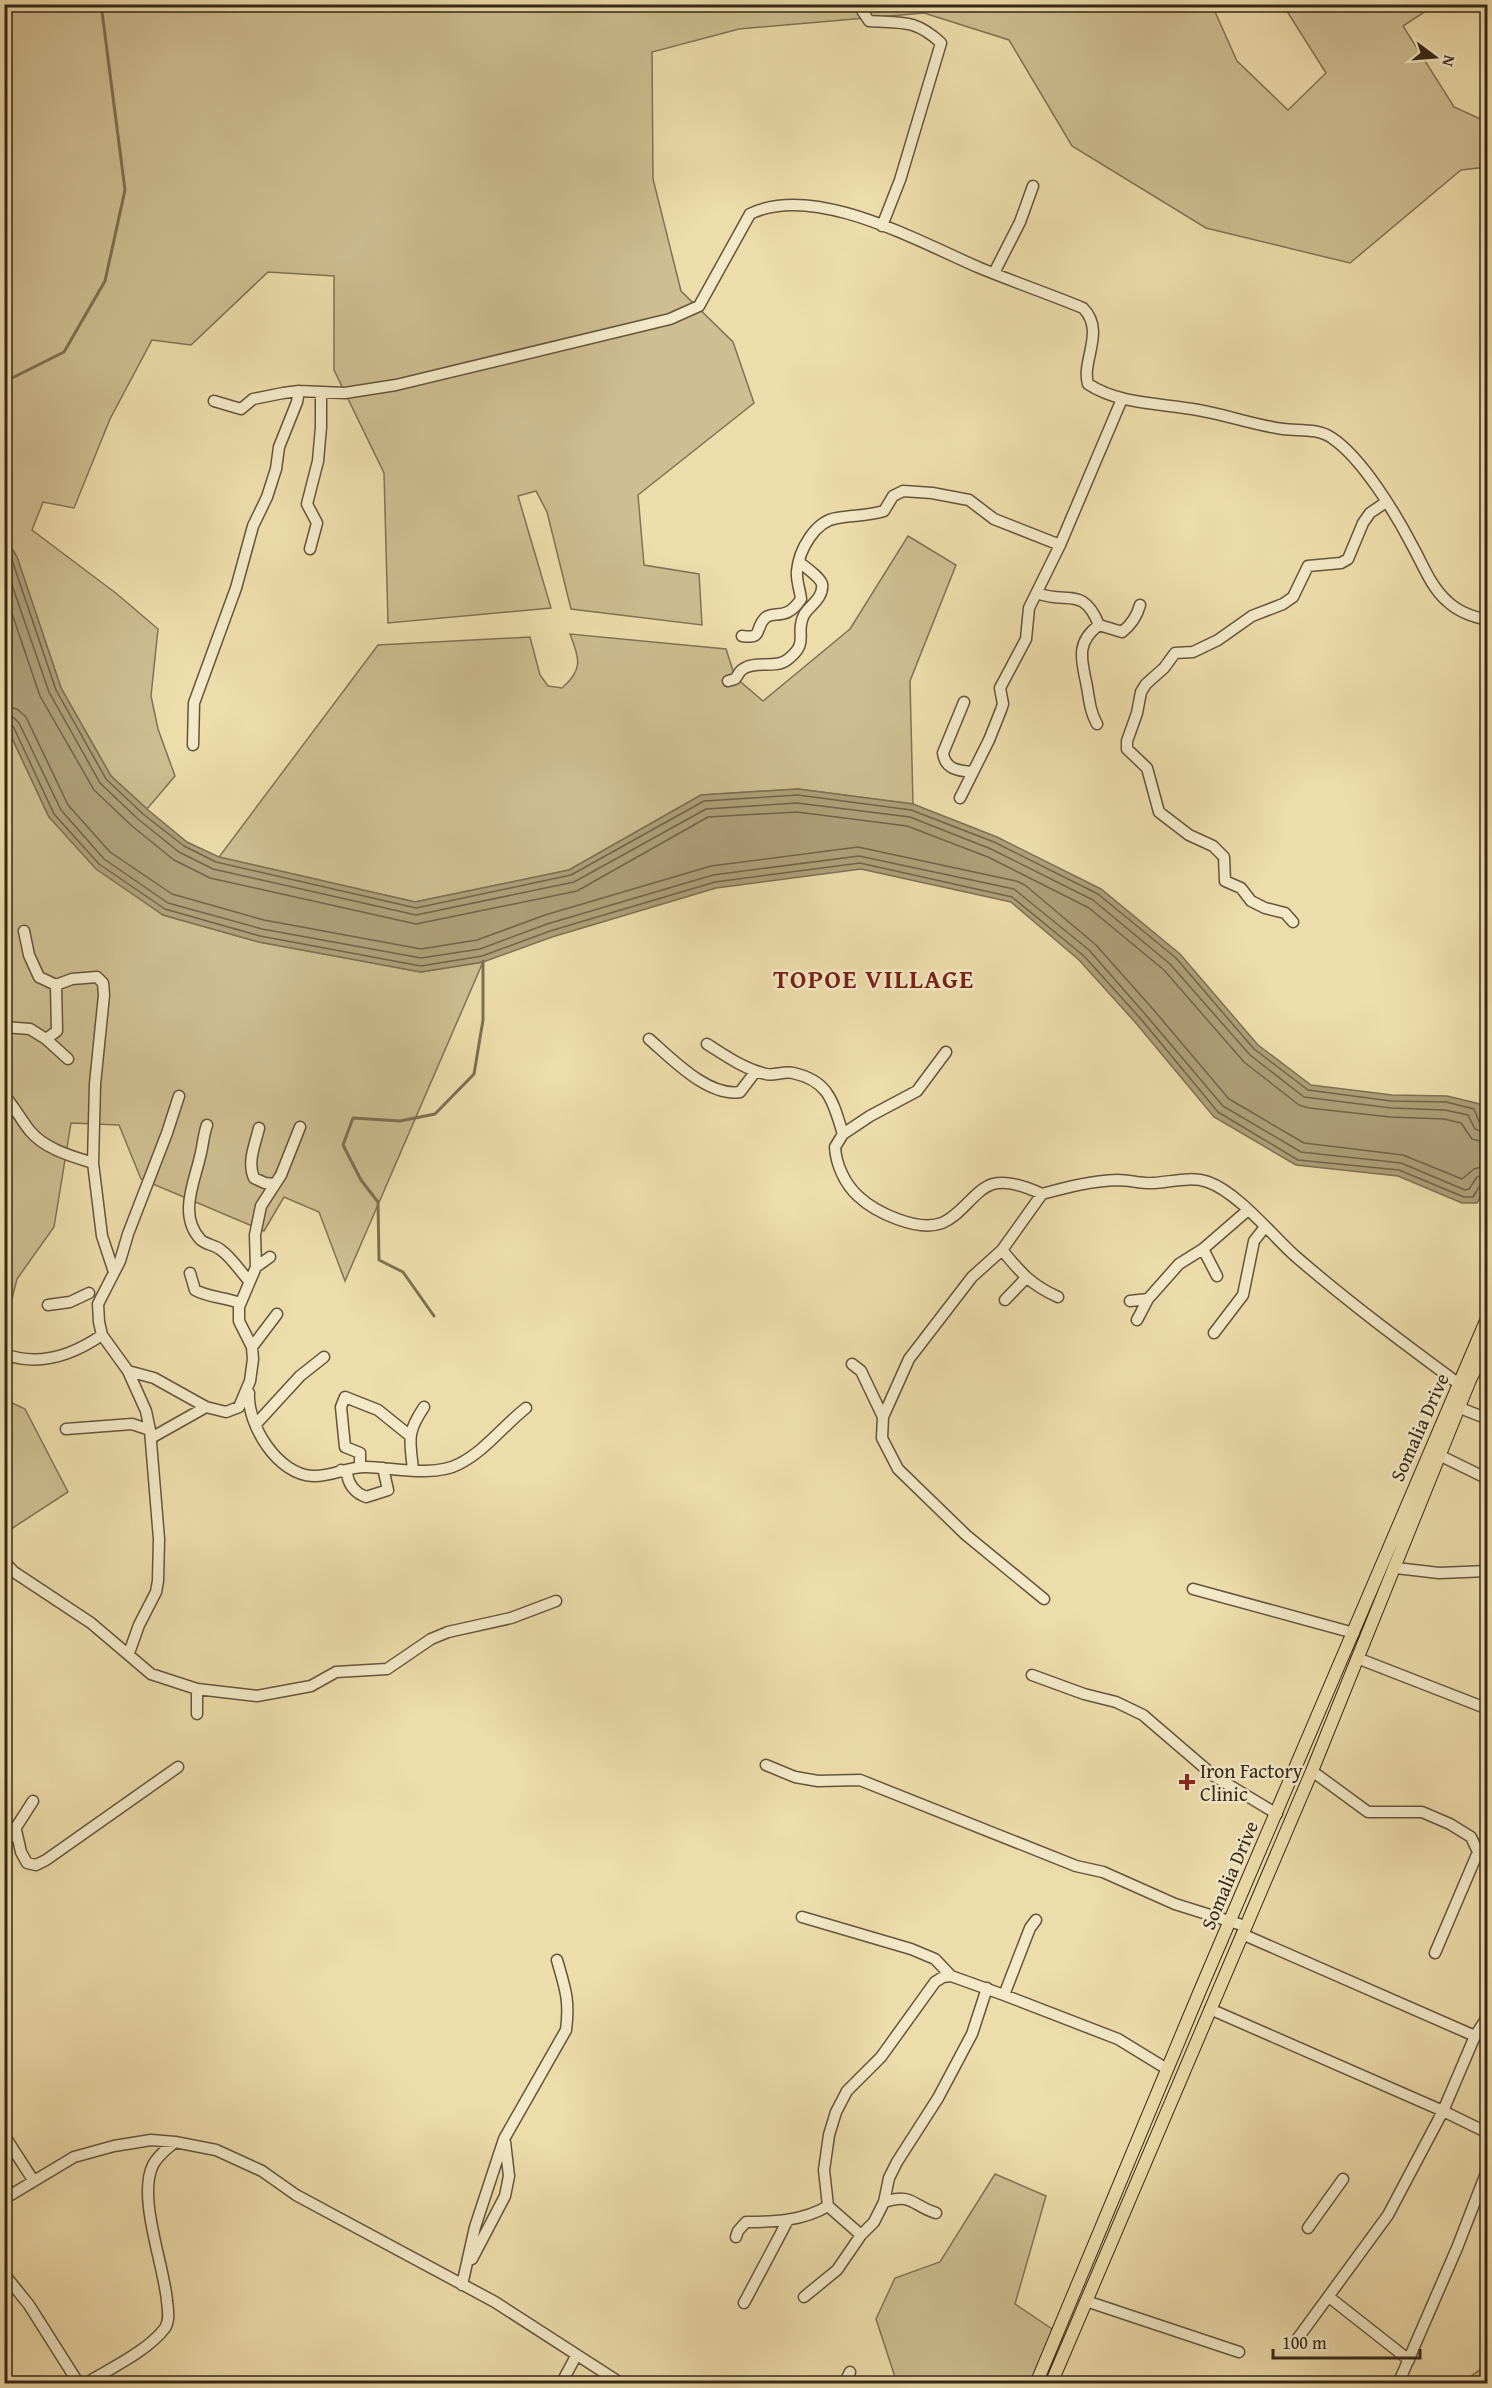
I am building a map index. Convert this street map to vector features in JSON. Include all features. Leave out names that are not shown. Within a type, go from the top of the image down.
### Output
[{"type":"main road","name":"Somalia Drive","points":[[1036,2384],[1167,2069],[1488,1316]]},
{"type":"main road","name":"Somalia Drive","points":[[1051,2384],[1312,1771],[1357,1658],[1396,1569],[1470,1380],[1488,1343]]},
{"type":"street","points":[[860,4],[869,21],[912,23],[927,30],[941,43],[900,180],[882,226]]},
{"type":"street","points":[[994,273],[1020,222],[1033,186]]},
{"type":"street","points":[[214,401],[241,409],[253,399],[299,391],[345,393],[396,385],[670,319],[699,306],[714,282],[744,221],[750,214],[758,210],[811,205],[845,213],[882,226],[1083,308],[1089,314],[1092,328],[1093,344],[1086,378],[1088,384],[1122,399],[1201,410],[1263,425],[1319,432],[1330,436],[1372,480],[1400,522],[1440,594],[1459,610],[1488,620]]},
{"type":"street","points":[[193,745],[194,703],[239,580],[253,526],[267,497],[276,469],[279,447],[299,391]]},
{"type":"street","points":[[309,549],[317,523],[308,504],[318,461],[321,393]]},
{"type":"street","points":[[960,798],[1001,710],[1002,683],[1026,639],[1029,608],[1060,545],[1122,399]]},
{"type":"street","points":[[742,636],[752,638],[757,634],[764,619],[769,616],[784,615],[797,605],[801,599],[797,571],[813,531],[823,522],[835,518],[871,515],[884,511],[893,496],[903,491],[969,500],[980,507],[987,516],[1060,545]]},
{"type":"street","points":[[1293,922],[1285,913],[1265,908],[1251,901],[1241,888],[1225,881],[1224,857],[1213,846],[1189,835],[1159,812],[1147,768],[1127,749],[1127,741],[1137,713],[1141,692],[1146,684],[1164,668],[1174,653],[1193,652],[1218,640],[1252,616],[1283,604],[1293,597],[1308,566],[1341,563],[1348,559],[1363,523],[1370,513],[1386,502]]},
{"type":"street","points":[[728,681],[735,679],[740,670],[752,665],[775,664],[788,660],[801,647],[800,627],[803,618],[817,600],[822,587],[821,581],[800,561]]},
{"type":"street","points":[[1037,592],[1047,597],[1067,596],[1080,600],[1089,605],[1099,625],[1122,632],[1128,627],[1140,605]]},
{"type":"street","points":[[1097,724],[1088,703],[1081,656],[1087,636],[1099,625]]},
{"type":"street","points":[[964,702],[943,753],[944,761],[961,771],[973,772]]},
{"type":"street","points":[[24,931],[29,955],[39,977],[56,985],[72,979],[91,976],[97,977],[103,983],[95,1084],[93,1163],[102,1236],[114,1272]]},
{"type":"street","points":[[46,1039],[57,1031],[56,985]]},
{"type":"street","points":[[4,1027],[30,1029],[46,1039],[68,1059]]},
{"type":"street","points":[[649,1039],[705,1085],[728,1094],[740,1092],[756,1071]]},
{"type":"street","points":[[707,1044],[732,1060],[756,1071],[768,1075],[782,1072],[794,1073],[815,1081],[828,1092],[843,1134]]},
{"type":"street","points":[[946,1052],[917,1090],[843,1134],[835,1147],[835,1154],[839,1168],[847,1182],[858,1196],[898,1220],[930,1226],[956,1215],[983,1189],[998,1184],[1029,1188],[1042,1194]]},
{"type":"street","points":[[4,1095],[29,1130],[40,1140],[66,1154],[93,1163]]},
{"type":"street","points":[[129,1653],[139,1625],[156,1592],[158,1581],[159,1539],[151,1434],[146,1412],[128,1371],[102,1335],[98,1304],[120,1261],[179,1096]]},
{"type":"street","points":[[207,1125],[191,1185],[188,1206],[192,1222],[201,1240],[223,1251],[249,1281]]},
{"type":"street","points":[[300,1127],[281,1175],[261,1206],[256,1228],[256,1267],[240,1303],[239,1321],[252,1347],[249,1398],[254,1420],[280,1463],[294,1472],[317,1477],[360,1467],[446,1469],[459,1464],[483,1447],[526,1408]]},
{"type":"street","points":[[259,1128],[250,1165],[252,1174],[254,1178],[265,1183],[274,1184]]},
{"type":"street","points":[[1044,1599],[966,1535],[898,1469],[882,1438],[883,1417],[909,1359],[972,1278],[1002,1250],[1042,1194],[1085,1182],[1129,1180],[1151,1183],[1196,1179],[1212,1183],[1248,1210],[1374,1322],[1459,1383]]},
{"type":"street","points":[[1137,1320],[1148,1299],[1179,1264],[1203,1249],[1248,1210]]},
{"type":"street","points":[[1214,1333],[1243,1295],[1254,1241],[1265,1227]]},
{"type":"street","points":[[1203,1249],[1217,1276]]},
{"type":"street","points":[[1002,1250],[1026,1278],[1041,1289],[1058,1297]]},
{"type":"street","points":[[256,1267],[270,1257]]},
{"type":"street","points":[[190,1273],[195,1290],[211,1298],[223,1296],[240,1303]]},
{"type":"street","points":[[1005,1300],[1026,1278]]},
{"type":"street","points":[[48,1305],[70,1302],[89,1293]]},
{"type":"street","points":[[1130,1301],[1148,1299]]},
{"type":"street","points":[[252,1347],[277,1314]]},
{"type":"street","points":[[4,1354],[25,1360],[52,1359],[87,1346],[102,1335]]},
{"type":"street","points":[[254,1420],[300,1376],[324,1357]]},
{"type":"street","points":[[852,1364],[861,1371],[883,1417]]},
{"type":"street","points":[[128,1371],[154,1378],[206,1407],[254,1420]]},
{"type":"street","points":[[226,1412],[239,1407],[250,1381]]},
{"type":"street","points":[[360,1467],[360,1453],[345,1447],[341,1407],[345,1397],[378,1410],[409,1435]]},
{"type":"street","points":[[151,1434],[206,1407]]},
{"type":"street","points":[[413,1470],[409,1435],[412,1424],[424,1407]]},
{"type":"street","points":[[1460,1408],[1488,1419]]},
{"type":"street","points":[[66,1429],[132,1424],[151,1434]]},
{"type":"street","points":[[1441,1456],[1488,1479]]},
{"type":"street","points":[[341,1470],[347,1474],[357,1494],[366,1497],[388,1490],[383,1468]]},
{"type":"street","points":[[4,1562],[15,1572],[91,1623],[151,1674],[198,1689],[257,1696],[311,1686],[336,1672],[387,1669],[431,1639],[448,1632],[511,1618],[556,1601]]},
{"type":"street","points":[[1396,1569],[1439,1574],[1488,1571]]},
{"type":"street","points":[[1193,1589],[1354,1633]]},
{"type":"street","points":[[1357,1658],[1488,1709]]},
{"type":"street","points":[[1032,1675],[1084,1694],[1116,1702],[1143,1715],[1214,1776],[1276,1814]]},
{"type":"street","points":[[197,1714],[198,1689]]},
{"type":"street","points":[[766,1766],[795,1777],[818,1781],[860,1780],[1076,1866],[1103,1872],[1175,1904],[1231,1920],[1243,1930],[1475,2036]]},
{"type":"street","points":[[16,1830],[24,1858],[27,1863],[36,1865],[60,1851],[178,1767]]},
{"type":"street","points":[[1312,1771],[1368,1812],[1422,1812],[1450,1824],[1471,1837],[1478,1852],[1435,1953]]},
{"type":"street","points":[[4,1846],[33,1801]]},
{"type":"street","points":[[802,1917],[911,1949],[935,1959],[951,1977]]},
{"type":"street","points":[[1004,1995],[1030,1928],[1036,1920]]},
{"type":"street","points":[[462,2285],[475,2227],[504,2139],[566,2030],[567,1992],[557,1960]]},
{"type":"street","points":[[861,2235],[828,2206],[824,2170],[836,2112],[847,2091],[881,2057],[935,1982],[943,1977],[951,1977],[987,1988],[1118,2039],[1167,2069]]},
{"type":"street","points":[[804,2297],[837,2270],[861,2235],[874,2222],[884,2202],[889,2178],[897,2162],[938,2098],[972,2034],[987,1988]]},
{"type":"street","points":[[1210,2009],[1488,2133]]},
{"type":"street","points":[[1298,2338],[1389,2215],[1443,2111],[1475,2036],[1488,2016]]},
{"type":"street","points":[[4,2135],[33,2180]]},
{"type":"street","points":[[467,2268],[506,2196],[509,2176],[504,2139]]},
{"type":"street","points":[[4,2199],[33,2180],[74,2157],[84,2154],[151,2140],[216,2150],[262,2171],[296,2195],[504,2307],[622,2384]]},
{"type":"street","points":[[85,2384],[147,2344],[166,2326],[169,2316],[166,2290],[148,2200],[152,2167],[159,2156],[175,2142]]},
{"type":"street","points":[[1398,2384],[1457,2248],[1488,2168]]},
{"type":"street","points":[[1308,2228],[1343,2179]]},
{"type":"street","points":[[884,2202],[898,2198],[908,2199],[936,2214]]},
{"type":"street","points":[[736,2237],[746,2222],[788,2220],[828,2206]]},
{"type":"street","points":[[744,2303],[788,2220]]},
{"type":"street","points":[[4,2274],[29,2305],[79,2384]]},
{"type":"street","points":[[1329,2298],[1409,2360]]},
{"type":"street","points":[[1086,2301],[1239,2352]]},
{"type":"street","points":[[561,2384],[576,2356]]},
{"type":"street","points":[[844,2384],[850,2372]]},
{"type":"shaded area","points":[[5,5],[1212,5],[1237,61],[1288,110],[1326,73],[1283,5],[1435,5],[1403,26],[1454,107],[1487,122],[1487,167],[1461,170],[1350,263],[1206,228],[1072,146],[1009,40],[924,13],[739,29],[652,52],[653,179],[681,291],[733,342],[754,403],[638,495],[644,565],[699,574],[702,625],[571,609],[547,512],[536,491],[518,496],[551,608],[388,623],[384,473],[334,370],[334,276],[268,272],[191,345],[152,340],[110,419],[74,508],[43,502],[32,530],[117,594],[158,629],[151,696],[158,729],[175,776],[147,809],[111,776],[61,688],[17,557],[5,537]]},
{"type":"shaded area","points":[[908,536],[956,565],[910,681],[913,804],[798,789],[701,795],[569,870],[415,902],[219,857],[378,645],[530,637],[540,675],[548,686],[562,688],[574,675],[578,663],[570,634],[726,649],[735,677],[763,701],[850,629]]},
{"type":"shaded area","points":[[5,723],[49,817],[163,915],[259,942],[421,972],[483,962],[345,1281],[319,1212],[284,1197],[264,1231],[141,1179],[119,1125],[71,1123],[54,1227],[17,1279],[5,1326]]},
{"type":"shaded area","points":[[4,1399],[25,1409],[68,1492],[5,1533]]},
{"type":"shaded area","points":[[995,2174],[1046,2196],[1015,2304],[1058,2333],[1036,2383],[897,2383],[876,2319],[895,2278],[940,2262]]},
{"type":"shaded area","points":[[1487,2365],[1487,2383],[1461,2383]]},
{"type":"water","points":[[5,537],[17,557],[61,688],[111,776],[187,842],[219,857],[415,902],[569,870],[701,795],[798,789],[913,804],[997,837],[1101,889],[1180,954],[1258,1045],[1311,1085],[1392,1095],[1447,1096],[1480,1104],[1487,1129],[1488,1184],[1477,1203],[1462,1203],[1398,1176],[1296,1165],[1214,1117],[1135,1022],[1079,960],[1011,902],[861,869],[716,888],[552,937],[483,962],[421,972],[259,942],[163,915],[96,869],[49,817],[5,723]]},
{"type":"waterway","points":[[4,382],[64,352],[105,281],[125,190],[101,4]]},
{"type":"waterway","points":[[434,1316],[403,1272],[379,1260],[378,1202],[361,1180],[343,1145],[353,1118],[400,1121],[435,1114],[474,1074],[483,1020],[483,961]]},
{"type":"place","name":"Iron Factory Clinic","points":[[1187,1782]]},
{"type":"district","name":"TOPOE VILLAGE","points":[[874,978]]}]
